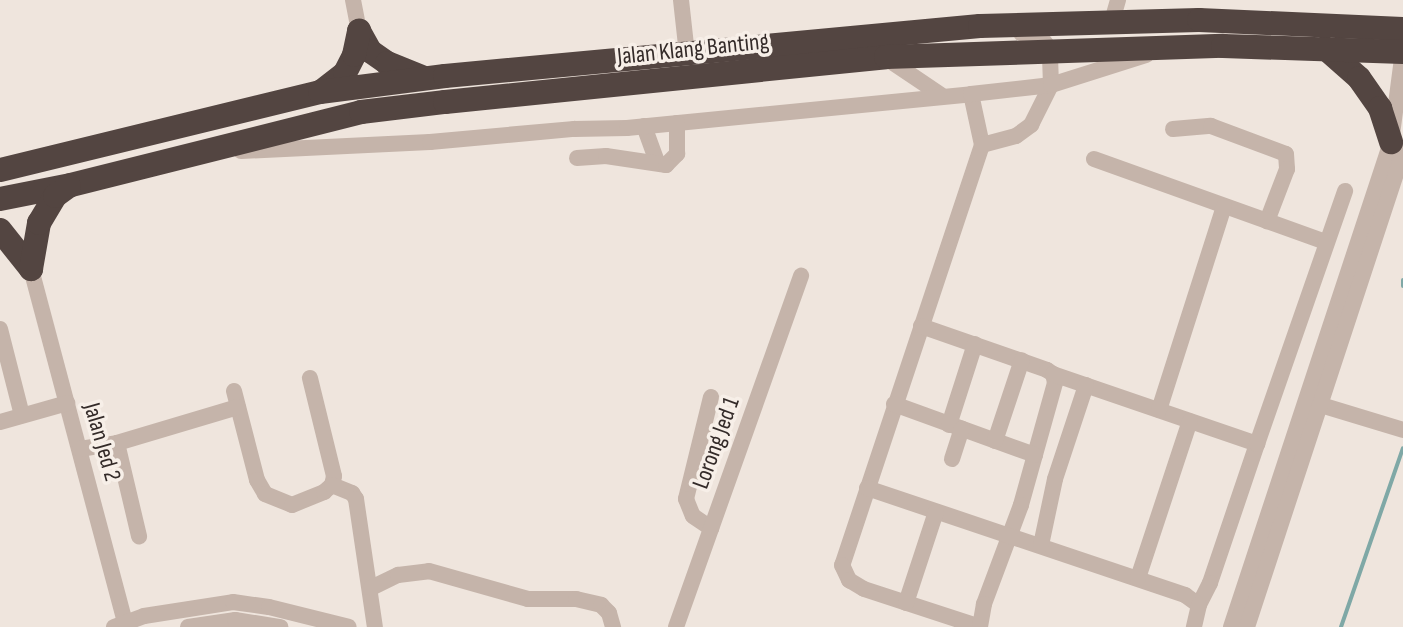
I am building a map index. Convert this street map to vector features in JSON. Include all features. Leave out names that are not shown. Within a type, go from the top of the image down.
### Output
[{"type":"highway","name":"Jalan Klang Banting","points":[[0,170],[320,92],[425,78],[1115,11],[1403,29]]},
{"type":"highway","points":[[359,31],[370,51],[387,63],[425,78]]},
{"type":"highway","points":[[320,92],[345,73],[354,55],[359,31]]},
{"type":"highway","name":"Jalan Klang Banting","points":[[0,199],[71,185],[361,112],[886,57],[1171,47],[1403,52]]},
{"type":"highway","points":[[1325,48],[1359,78],[1380,108],[1397,148]]},
{"type":"highway","points":[[361,112],[368,100],[379,96],[460,87],[580,63]]},
{"type":"highway","points":[[31,269],[39,223],[55,196],[71,185]]},
{"type":"highway","points":[[0,230],[31,269]]},
{"type":"street","points":[[353,0],[359,31]]},
{"type":"street","points":[[681,0],[687,54]]},
{"type":"street","points":[[980,26],[1039,35],[1050,49],[1051,85],[1031,125],[1016,136],[982,145]]},
{"type":"street","points":[[199,153],[644,126],[971,94],[1051,85],[1171,47]]},
{"type":"street","points":[[1231,627],[1312,403],[1397,148],[1403,52]]},
{"type":"street","points":[[886,57],[941,95]]},
{"type":"street","points":[[971,94],[982,145],[842,565],[849,580],[864,589],[980,627],[984,604],[1010,536],[1035,455],[1055,383],[1053,374]]},
{"type":"street","points":[[359,144],[361,112]]},
{"type":"street","points":[[577,158],[606,156],[666,165],[677,154],[677,123]]},
{"type":"street","points":[[644,126],[657,162]]},
{"type":"street","points":[[1173,129],[1211,126],[1286,154],[1287,169],[1267,221]]},
{"type":"street","points":[[1094,159],[1326,242]]},
{"type":"street","points":[[1194,627],[1199,605],[1210,583],[1345,191]]},
{"type":"street","points":[[1159,410],[1224,206]]},
{"type":"street","name":"Jalan Jed 2","points":[[31,269],[80,449],[122,625]]},
{"type":"street","name":"Lorong Jed 1","points":[[676,627],[801,276]]},
{"type":"street","points":[[921,326],[1257,444]]},
{"type":"street","points":[[0,329],[22,415]]},
{"type":"street","points":[[952,459],[955,427],[975,344]]},
{"type":"street","points":[[995,441],[1022,360]]},
{"type":"street","points":[[310,378],[333,467],[332,485]]},
{"type":"street","points":[[1041,545],[1055,479],[1086,385]]},
{"type":"street","points":[[711,397],[686,499],[693,516],[711,528]]},
{"type":"street","points":[[80,449],[117,443],[236,399],[257,480],[265,494],[292,505],[311,500],[332,485]]},
{"type":"street","points":[[0,422],[67,403]]},
{"type":"street","points":[[1312,403],[1403,430]]},
{"type":"street","points":[[1247,627],[1312,403]]},
{"type":"street","points":[[894,404],[1035,455]]},
{"type":"street","points":[[1138,578],[1190,421]]},
{"type":"street","points":[[117,443],[139,536]]},
{"type":"street","points":[[332,485],[352,493],[356,499],[375,627]]},
{"type":"street","points":[[867,488],[1138,578],[1195,599],[1199,605]]},
{"type":"street","points":[[906,603],[936,512]]},
{"type":"street","points":[[371,588],[398,575],[429,571],[528,599],[576,599],[601,605],[609,613],[613,627]]},
{"type":"street","points":[[122,625],[233,602],[269,607],[349,627]]},
{"type":"street","points":[[188,627],[235,620],[280,627]]},
{"type":"waterway","points":[[1403,280],[1403,286]]},
{"type":"waterway","points":[[1341,627],[1403,448]]}]
